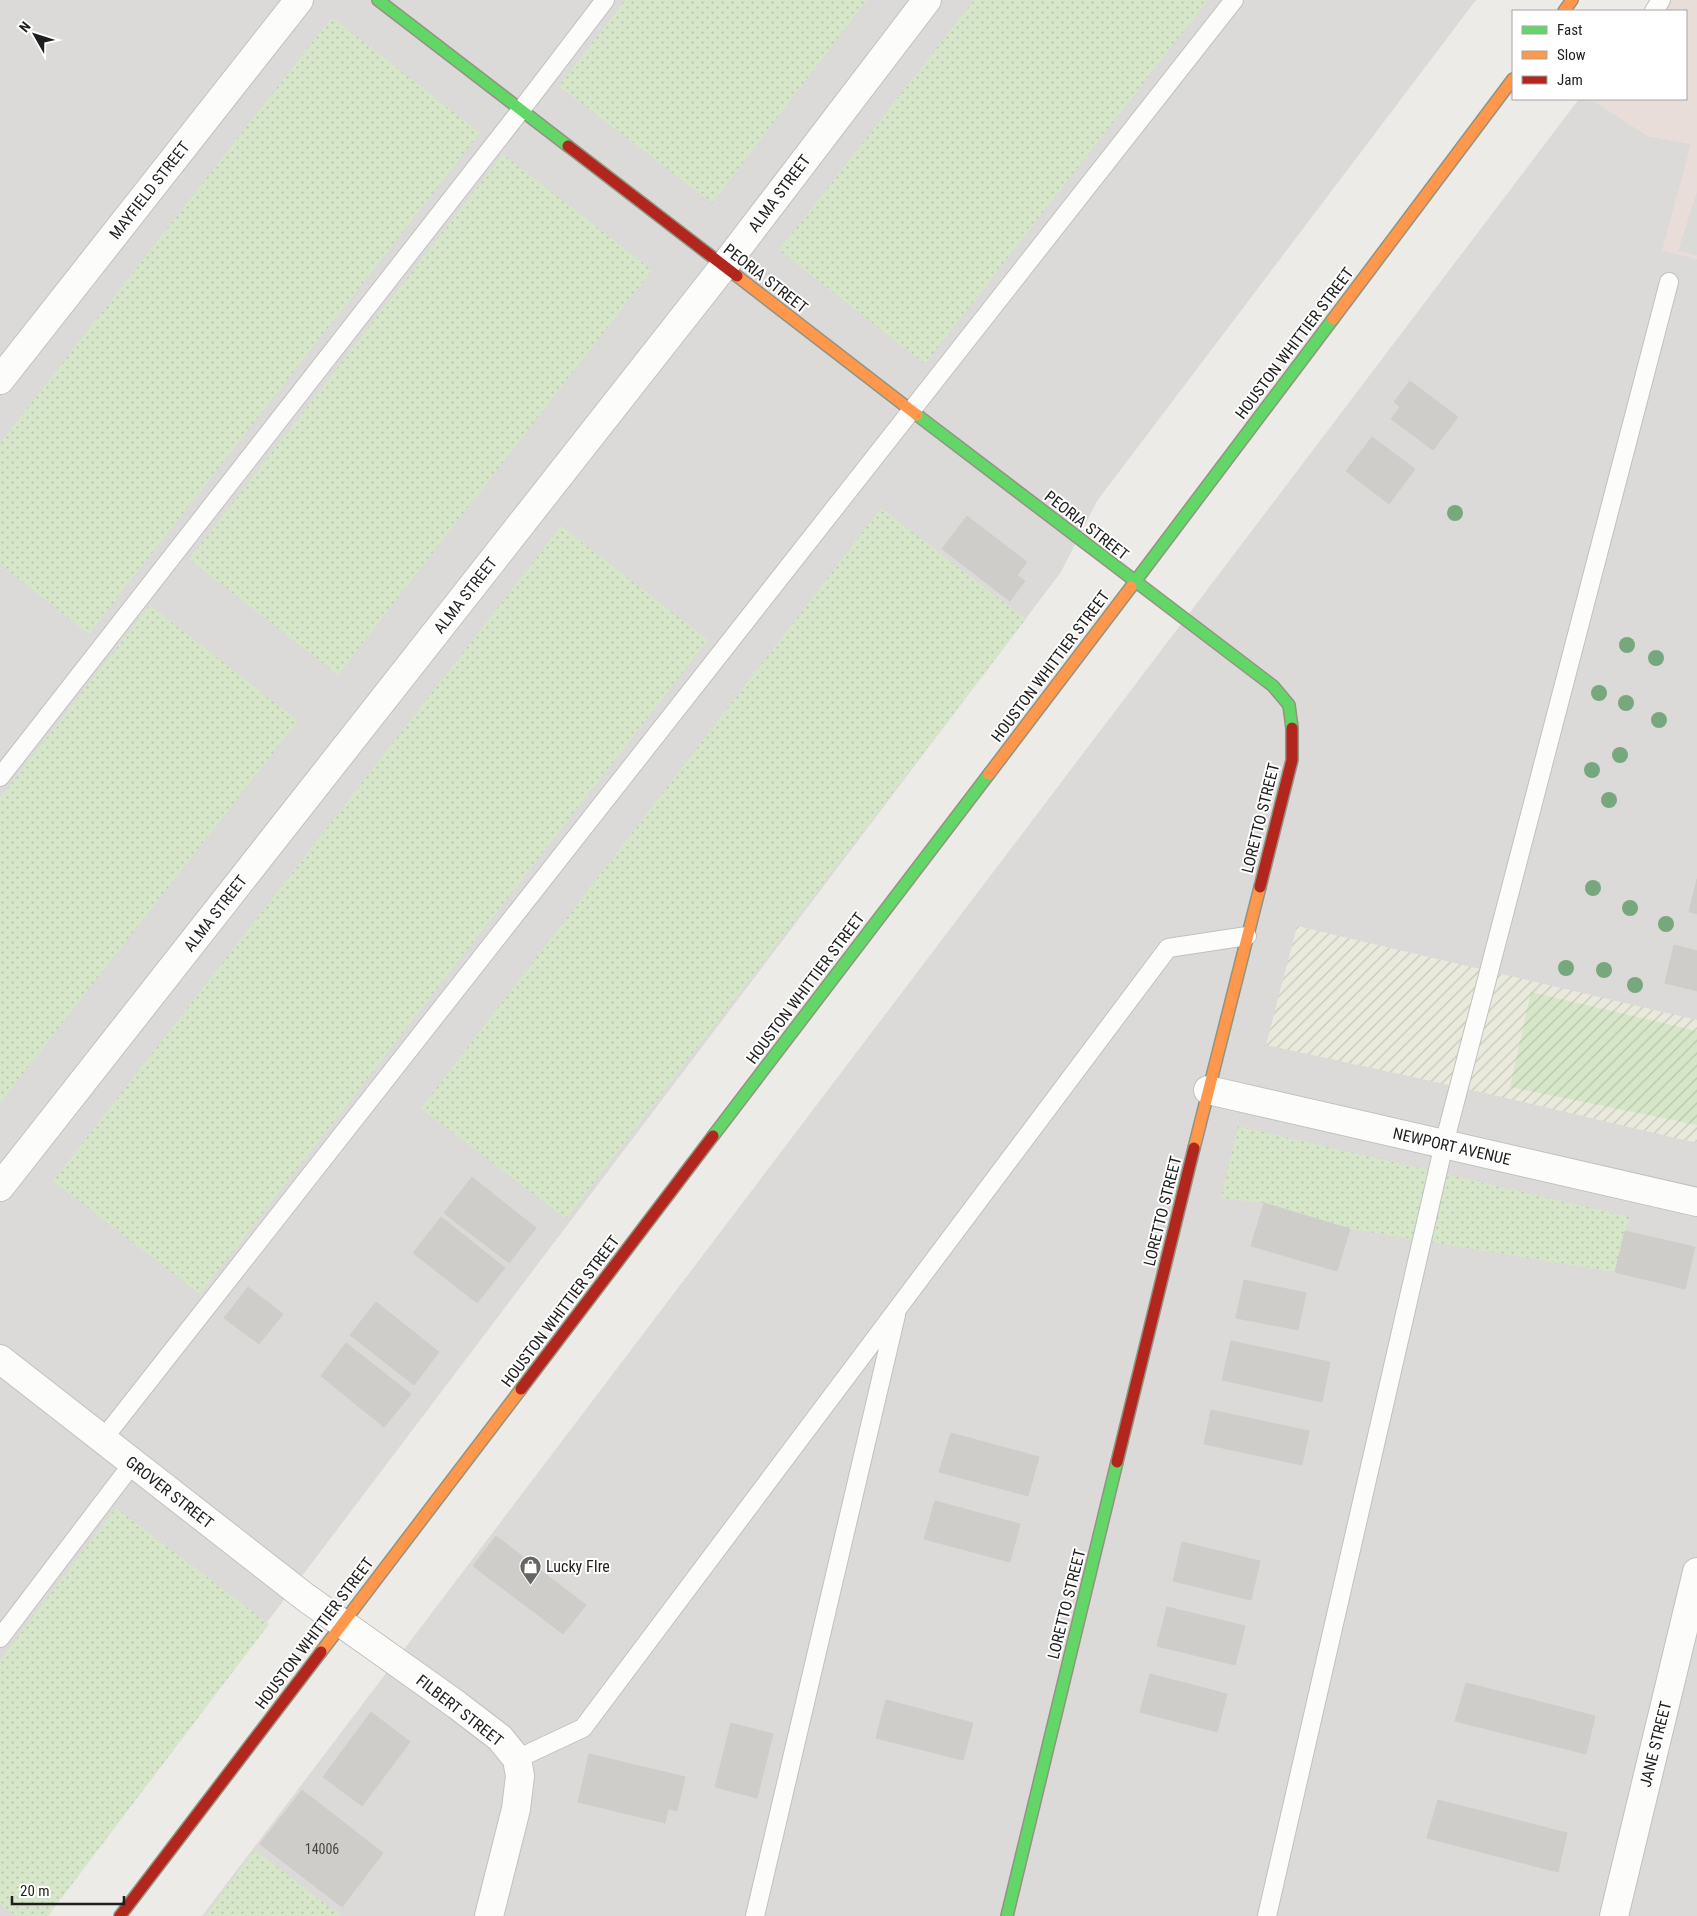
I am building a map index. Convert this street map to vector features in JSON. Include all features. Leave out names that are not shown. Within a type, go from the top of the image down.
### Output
[{"type":"street","name":"MAYFIELD STREET","points":[[0,380],[299,0]]},
{"type":"street","name":"PEORIA STREET","points":[[378,0],[1134,582]]},
{"type":"street","name":"ALMA STREET","points":[[0,1187],[724,266],[927,0]]},
{"type":"street","name":"HOUSTON WHITTIER STREET","points":[[120,1916],[1134,582],[1512,80]]},
{"type":"street","name":"LORETTO STREET","points":[[1007,1916],[1208,1090],[1292,760],[1292,730],[1289,705],[1274,686],[1134,582]]},
{"type":"street","name":"NEWPORT AVENUE","points":[[1208,1090],[1697,1202]]},
{"type":"street","name":"GROVER STREET","points":[[0,1359],[305,1597],[342,1623]]},
{"type":"street","name":"JANE STREET","points":[[1614,1916],[1697,1572]]},
{"type":"street","name":"FILBERT STREET","points":[[342,1623],[500,1738],[517,1759],[520,1776],[516,1809],[489,1916]]},
{"type":"lane","points":[[0,777],[605,0]]},
{"type":"lane","points":[[103,1439],[1234,0]]},
{"type":"lane","points":[[1267,1916],[1444,1144],[1669,282]]},
{"type":"lane","points":[[517,1759],[583,1728],[1168,948],[1247,936]]},
{"type":"lane","points":[[755,1916],[897,1309]]},
{"type":"lane","points":[[0,1638],[133,1463]]},
{"type":"shaded area","points":[[0,0],[1476,0],[1097,501],[1061,572],[45,1916],[0,1916]]},
{"type":"shaded area","points":[[1653,0],[1697,0],[1697,259],[1662,251],[1691,144],[1648,136],[1593,100],[1687,100],[1687,10],[1646,10]]},
{"type":"shaded area","points":[[1578,100],[1593,100],[1648,136],[1692,144],[1663,250],[1697,259],[1697,1916],[202,1916]]},
{"type":"shaded area","points":[[1697,192],[1697,255],[1678,251]]},
{"type":"shaded area","points":[[1297,926],[1697,1020],[1697,1143],[1463,1088],[1266,1045]]},
{"type":"green space","points":[[625,0],[867,0],[712,203],[559,86]]},
{"type":"green space","points":[[974,0],[1208,0],[925,364],[779,250]]},
{"type":"green space","points":[[332,17],[480,133],[89,634],[0,564],[0,443]]},
{"type":"green space","points":[[503,154],[652,270],[338,675],[189,559]]},
{"type":"green space","points":[[881,508],[1026,619],[566,1219],[421,1108]]},
{"type":"green space","points":[[561,526],[708,640],[200,1294],[53,1181]]},
{"type":"green space","points":[[150,605],[298,721],[0,1103],[0,798]]},
{"type":"green space","points":[[1531,992],[1697,1031],[1697,1125],[1510,1087]]},
{"type":"green space","points":[[1238,1126],[1630,1217],[1615,1272],[1350,1229],[1264,1203],[1221,1198]]},
{"type":"green space","points":[[116,1508],[269,1624],[48,1916],[16,1916],[0,1904],[0,1660]]},
{"type":"green space","points":[[255,1850],[341,1916],[205,1916]]},
{"type":"building","points":[[1410,381],[1458,417],[1433,450],[1391,419],[1400,407],[1394,402]]},
{"type":"building","points":[[1372,437],[1415,469],[1389,504],[1346,471]]},
{"type":"building","points":[[967,516],[1027,562],[1017,575],[1025,581],[1010,601],[942,549]]},
{"type":"building","points":[[1697,879],[1697,914],[1689,912]]},
{"type":"building","points":[[1674,945],[1697,951],[1697,991],[1665,983]]},
{"type":"building","points":[[472,1177],[536,1228],[509,1263],[444,1213]]},
{"type":"building","points":[[1264,1203],[1350,1229],[1337,1271],[1251,1246]]},
{"type":"building","points":[[441,1217],[505,1268],[477,1303],[413,1253]]},
{"type":"building","points":[[1625,1231],[1695,1247],[1685,1289],[1615,1272]]},
{"type":"building","points":[[1244,1280],[1306,1293],[1298,1330],[1236,1318]]},
{"type":"building","points":[[248,1287],[283,1314],[259,1344],[224,1318]]},
{"type":"building","points":[[376,1302],[439,1352],[414,1385],[350,1335]]},
{"type":"building","points":[[1231,1341],[1330,1362],[1322,1402],[1222,1380]]},
{"type":"building","points":[[346,1343],[411,1394],[384,1427],[321,1376]]},
{"type":"building","points":[[1211,1410],[1309,1431],[1302,1465],[1204,1444]]},
{"type":"building","points":[[951,1433],[1039,1457],[1028,1496],[939,1472]]},
{"type":"building","points":[[935,1501],[1020,1524],[1010,1562],[924,1539]]},
{"type":"building","name":"Lucky FIre","points":[[496,1536],[586,1605],[563,1634],[473,1566]]},
{"type":"building","points":[[1182,1542],[1260,1561],[1251,1600],[1173,1581]]},
{"type":"building","points":[[1167,1607],[1245,1626],[1235,1665],[1157,1646]]},
{"type":"building","points":[[1150,1674],[1227,1694],[1217,1732],[1140,1712]]},
{"type":"building","points":[[1466,1683],[1595,1716],[1586,1754],[1455,1721]]},
{"type":"building","points":[[886,1700],[973,1723],[963,1760],[876,1738]]},
{"type":"building","points":[[371,1712],[410,1742],[362,1806],[323,1777]]},
{"type":"building","points":[[731,1723],[773,1734],[757,1798],[715,1787]]},
{"type":"building","points":[[589,1754],[685,1777],[677,1811],[668,1809],[665,1823],[578,1802]]},
{"type":"building","points":[[302,1790],[383,1853],[342,1907],[260,1844]]},
{"type":"building","points":[[1438,1800],[1567,1833],[1558,1872],[1427,1838]]},
{"type":"traffic: fast","points":[[378,0],[568,146]]},
{"type":"traffic: fast","points":[[1131,587],[1333,319]]},
{"type":"traffic: fast","points":[[917,415],[1273,686],[1289,705],[1292,728]]},
{"type":"traffic: fast","points":[[713,1136],[989,774]]},
{"type":"traffic: fast","points":[[1007,1916],[1117,1462]]},
{"type":"traffic: slow","points":[[1565,10],[1572,0]]},
{"type":"traffic: slow","points":[[1333,319],[1512,80]]},
{"type":"traffic: slow","points":[[737,276],[917,415]]},
{"type":"traffic: slow","points":[[989,774],[1131,587]]},
{"type":"traffic: slow","points":[[1194,1148],[1260,887]]},
{"type":"traffic: slow","points":[[321,1652],[521,1389]]},
{"type":"traffic: jam","points":[[568,146],[737,276]]},
{"type":"traffic: jam","points":[[1260,887],[1292,760],[1292,728]]},
{"type":"traffic: jam","points":[[521,1389],[713,1136]]},
{"type":"traffic: jam","points":[[1117,1462],[1194,1148]]},
{"type":"traffic: jam","points":[[120,1916],[321,1652]]},
{"type":"place","name":"Lucky FIre","points":[[530,1585]]}]
